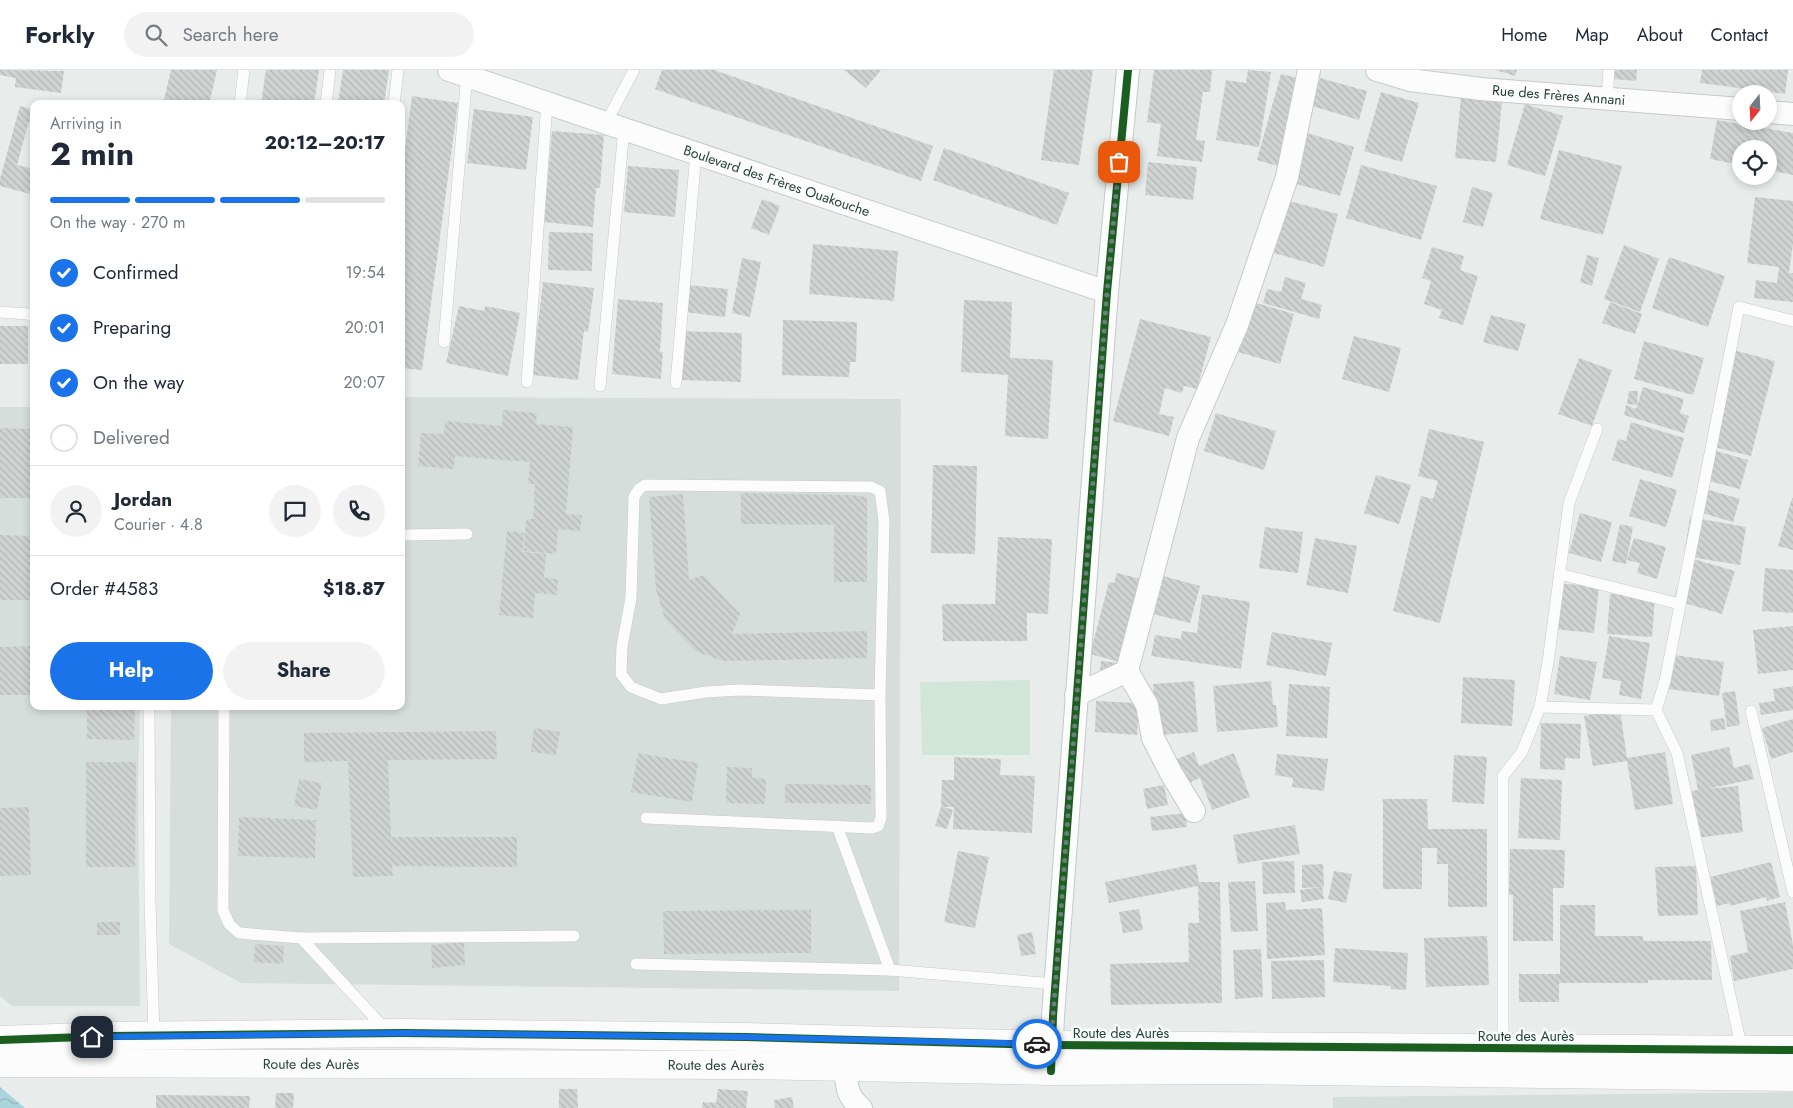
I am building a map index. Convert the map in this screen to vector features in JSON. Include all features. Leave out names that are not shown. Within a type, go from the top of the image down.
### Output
[{"type":"street","points":[[1051,1058],[1076,695],[1107,292],[1128,70]]},
{"type":"street","points":[[1194,811],[1152,738],[1147,705],[1127,671],[1188,438],[1237,325],[1287,177],[1309,70]]},
{"type":"street","name":"Rue des Frères Annani","points":[[1377,70],[1410,80],[1481,89],[1732,108]]},
{"type":"street","name":"Boulevard des Frères Ouakouche","points":[[461,72],[547,103],[1107,292]]},
{"type":"street","points":[[1778,113],[1793,114]]},
{"type":"street","points":[[1076,695],[1127,671]]},
{"type":"street","name":"Route des Aurès","points":[[7,1052],[154,1035],[389,1033],[746,1037],[1228,1070],[1793,1077]]},
{"type":"street","name":"Route des Aurès","points":[[7,1052],[845,1067],[1051,1058],[1503,1048],[1793,1050]]},
{"type":"street","points":[[845,1067],[847,1090],[852,1101],[861,1108]]},
{"type":"lane","points":[[240,100],[244,70]]},
{"type":"lane","points":[[326,100],[330,70]]},
{"type":"lane","points":[[394,100],[398,70]]},
{"type":"lane","points":[[600,386],[615,126],[634,70]]},
{"type":"lane","points":[[1607,98],[1609,70]]},
{"type":"lane","points":[[444,342],[461,72]]},
{"type":"lane","points":[[527,382],[547,103]]},
{"type":"lane","points":[[676,383],[696,153]]},
{"type":"lane","points":[[1742,1050],[1677,753],[1656,710],[1665,682],[1739,307],[1793,321]]},
{"type":"lane","points":[[0,312],[30,315]]},
{"type":"lane","points":[[1503,1048],[1503,776],[1522,752],[1540,707],[1548,662],[1569,503],[1597,429]]},
{"type":"lane","points":[[646,818],[872,828],[878,826],[881,818],[880,695],[884,521],[880,491],[872,487],[645,485],[639,489],[634,497],[631,598],[621,655],[621,674],[631,687],[661,699],[706,692],[740,690],[880,695]]},
{"type":"lane","points":[[405,535],[467,534]]},
{"type":"lane","points":[[1559,574],[1680,604]]},
{"type":"lane","points":[[1540,707],[1656,710]]},
{"type":"lane","points":[[149,710],[150,903],[154,1035]]},
{"type":"lane","points":[[224,710],[223,910],[229,924],[239,933],[301,938],[574,936]]},
{"type":"lane","points":[[1751,711],[1793,892]]},
{"type":"lane","points":[[837,826],[890,970]]},
{"type":"lane","points":[[301,938],[389,1033]]},
{"type":"lane","points":[[636,964],[890,970],[1055,984]]},
{"type":"shaded area","points":[[405,397],[901,399],[899,991],[241,983],[169,944],[171,710],[405,710]]},
{"type":"shaded area","points":[[0,407],[30,407],[30,710],[140,710],[138,788],[140,1006],[12,1006],[0,996]]},
{"type":"shaded area","points":[[1793,1092],[1793,1108],[1333,1108],[1333,1097]]},
{"type":"green space","points":[[1030,680],[1030,755],[922,755],[920,682]]},
{"type":"water","points":[[0,1087],[25,1108],[0,1108]]},
{"type":"building","points":[[0,70],[64,71],[61,93],[15,87],[16,78],[0,75]]},
{"type":"building","points":[[171,70],[217,70],[210,100],[164,100]]},
{"type":"building","points":[[266,70],[319,70],[315,100],[262,100]]},
{"type":"building","points":[[343,70],[389,70],[385,100],[339,100]]},
{"type":"building","points":[[662,70],[714,70],[933,146],[921,181],[655,89]]},
{"type":"building","points":[[844,70],[881,70],[866,88]]},
{"type":"building","points":[[1054,70],[1093,70],[1079,165],[1041,160]]},
{"type":"building","points":[[1154,70],[1212,70],[1210,92],[1203,92],[1196,140],[1205,141],[1202,162],[1157,156],[1161,124],[1147,122]]},
{"type":"building","points":[[1248,70],[1271,72],[1259,147],[1216,140],[1226,80],[1246,83]]},
{"type":"building","points":[[1496,70],[1517,70],[1515,76]]},
{"type":"building","points":[[1614,70],[1637,70],[1636,81],[1613,79]]},
{"type":"building","points":[[1702,70],[1788,70],[1785,94],[1778,93],[1778,85],[1732,85],[1732,87],[1700,83]]},
{"type":"building","points":[[1281,74],[1306,80],[1281,167],[1257,160]]},
{"type":"building","points":[[1320,78],[1367,91],[1359,120],[1312,106]]},
{"type":"building","points":[[1381,92],[1419,103],[1402,162],[1364,151]]},
{"type":"building","points":[[412,96],[458,103],[422,370],[405,368],[405,150]]},
{"type":"building","points":[[1461,97],[1502,101],[1496,162],[1455,158]]},
{"type":"building","points":[[1525,104],[1563,116],[1545,176],[1507,165]]},
{"type":"building","points":[[20,106],[30,109],[30,121],[17,165],[30,168],[30,194],[0,186],[0,179]]},
{"type":"building","points":[[474,109],[533,117],[526,170],[467,163]]},
{"type":"building","points":[[1717,120],[1732,123],[1732,130],[1775,130],[1793,133],[1793,175],[1777,172],[1777,140],[1732,140],[1732,163],[1710,159]]},
{"type":"building","points":[[552,131],[604,135],[600,188],[596,188],[593,227],[544,222]]},
{"type":"building","points":[[1307,133],[1354,147],[1340,196],[1293,183]]},
{"type":"building","points":[[944,148],[1069,193],[1057,225],[933,180]]},
{"type":"building","points":[[1559,150],[1622,166],[1603,235],[1540,219]]},
{"type":"building","points":[[1148,162],[1197,167],[1193,200],[1145,195]]},
{"type":"building","points":[[1361,165],[1437,186],[1421,240],[1346,218]]},
{"type":"building","points":[[628,166],[679,170],[675,217],[624,212]]},
{"type":"building","points":[[1472,187],[1493,193],[1483,227],[1463,222]]},
{"type":"building","points":[[1755,197],[1793,201],[1793,244],[1789,273],[1793,273],[1793,302],[1754,298],[1756,280],[1777,283],[1779,267],[1747,263]]},
{"type":"building","points":[[762,199],[780,206],[769,235],[751,228]]},
{"type":"building","points":[[1289,201],[1338,214],[1324,267],[1274,253]]},
{"type":"building","points":[[549,232],[593,233],[592,271],[548,270]]},
{"type":"building","points":[[813,244],[898,251],[894,301],[809,294]]},
{"type":"building","points":[[1624,245],[1659,259],[1640,312],[1604,299]]},
{"type":"building","points":[[1432,247],[1464,256],[1460,270],[1478,276],[1463,325],[1439,318],[1442,310],[1424,304],[1431,281],[1422,278]]},
{"type":"building","points":[[1587,255],[1599,258],[1592,286],[1580,282]]},
{"type":"building","points":[[1669,257],[1725,276],[1708,327],[1652,308]]},
{"type":"building","points":[[742,258],[761,262],[750,317],[732,313]]},
{"type":"building","points":[[1285,277],[1306,283],[1301,299],[1322,305],[1319,319],[1263,303],[1267,289],[1281,292]]},
{"type":"building","points":[[543,282],[594,288],[588,332],[584,331],[578,380],[532,375]]},
{"type":"building","points":[[688,285],[728,289],[725,317],[685,312]]},
{"type":"building","points":[[618,299],[663,303],[660,352],[663,352],[661,379],[612,374]]},
{"type":"building","points":[[964,300],[1012,302],[1010,358],[1053,360],[1048,439],[1005,436],[1008,375],[961,372]]},
{"type":"building","points":[[1253,302],[1294,314],[1280,364],[1238,352]]},
{"type":"building","points":[[1610,302],[1642,314],[1635,334],[1602,323]]},
{"type":"building","points":[[459,306],[484,311],[485,306],[520,313],[508,376],[446,363]]},
{"type":"building","points":[[1491,315],[1526,324],[1518,351],[1483,342]]},
{"type":"building","points":[[1140,319],[1211,337],[1197,389],[1184,386],[1182,393],[1165,388],[1159,414],[1174,417],[1169,436],[1113,421]]},
{"type":"building","points":[[783,320],[857,322],[856,362],[850,362],[849,377],[782,375]]},
{"type":"building","points":[[0,326],[28,326],[28,364],[0,364]]},
{"type":"building","points":[[682,331],[742,333],[741,382],[681,380]]},
{"type":"building","points":[[1354,336],[1401,348],[1389,392],[1342,379]]},
{"type":"building","points":[[1644,341],[1704,358],[1693,395],[1634,379]]},
{"type":"building","points":[[1729,349],[1775,361],[1751,456],[1706,445]]},
{"type":"building","points":[[1579,358],[1612,370],[1592,426],[1558,414]]},
{"type":"building","points":[[1643,387],[1684,399],[1680,413],[1689,416],[1684,433],[1624,415],[1626,405],[1636,409]]},
{"type":"building","points":[[1629,391],[1638,391],[1637,405],[1627,404]]},
{"type":"building","points":[[503,410],[537,413],[536,424],[573,427],[566,514],[582,515],[580,531],[558,529],[556,554],[524,551],[526,519],[533,519],[535,484],[528,484],[530,462],[455,456],[454,469],[418,466],[421,433],[444,434],[445,421],[502,426]]},
{"type":"building","points":[[1216,413],[1276,431],[1264,470],[1204,451]]},
{"type":"building","points":[[1631,422],[1684,438],[1672,478],[1612,460],[1618,439],[1626,441]]},
{"type":"building","points":[[0,428],[30,429],[30,498],[0,498]]},
{"type":"building","points":[[1429,429],[1484,442],[1440,623],[1393,611],[1421,496],[1433,499],[1438,481],[1418,476]]},
{"type":"building","points":[[1709,449],[1748,460],[1740,489],[1701,479]]},
{"type":"building","points":[[933,465],[977,466],[975,554],[931,553]]},
{"type":"building","points":[[1376,475],[1411,485],[1399,524],[1364,513]]},
{"type":"building","points":[[1640,479],[1677,490],[1666,527],[1629,516]]},
{"type":"building","points":[[1702,488],[1740,499],[1733,522],[1695,511]]},
{"type":"building","points":[[741,493],[867,497],[867,582],[834,582],[834,525],[741,524]]},
{"type":"building","points":[[683,494],[689,580],[703,575],[740,614],[732,634],[867,631],[867,658],[723,661],[695,651],[665,619],[656,590],[649,497]]},
{"type":"building","points":[[1793,498],[1793,550],[1778,546]]},
{"type":"building","points":[[1580,513],[1612,522],[1601,562],[1569,553]]},
{"type":"building","points":[[1690,517],[1746,527],[1740,565],[1684,556]]},
{"type":"building","points":[[1620,524],[1633,527],[1626,564],[1612,561]]},
{"type":"building","points":[[1265,527],[1303,532],[1298,573],[1259,568]]},
{"type":"building","points":[[507,531],[524,533],[523,552],[546,554],[544,578],[558,579],[557,595],[535,593],[533,618],[499,615]]},
{"type":"building","points":[[0,535],[30,536],[30,600],[0,600]]},
{"type":"building","points":[[998,537],[1052,539],[1048,614],[1027,613],[1027,641],[943,641],[942,604],[995,604]]},
{"type":"building","points":[[1315,538],[1357,546],[1348,593],[1306,585]]},
{"type":"building","points":[[1634,538],[1666,547],[1657,579],[1637,573],[1640,563],[1627,560]]},
{"type":"building","points":[[1686,557],[1735,571],[1722,614],[1674,600]]},
{"type":"building","points":[[1765,568],[1793,570],[1793,613],[1762,611]]},
{"type":"building","points":[[1117,573],[1145,580],[1123,663],[1090,654],[1109,582],[1114,583]]},
{"type":"building","points":[[1163,576],[1200,586],[1190,623],[1153,614]]},
{"type":"building","points":[[1558,583],[1599,587],[1594,633],[1554,629]]},
{"type":"building","points":[[1202,594],[1250,602],[1241,669],[1151,656],[1155,635],[1181,639],[1182,631],[1197,633]]},
{"type":"building","points":[[1610,594],[1655,597],[1652,637],[1607,634]]},
{"type":"building","points":[[1793,626],[1793,670],[1758,674],[1753,630]]},
{"type":"building","points":[[1272,632],[1332,643],[1326,676],[1266,665]]},
{"type":"building","points":[[1609,636],[1650,643],[1641,699],[1619,695],[1621,681],[1602,678]]},
{"type":"building","points":[[30,646],[30,695],[0,695],[0,647]]},
{"type":"building","points":[[1667,654],[1724,662],[1719,696],[1662,688]]},
{"type":"building","points":[[1560,656],[1597,662],[1590,700],[1554,694]]},
{"type":"building","points":[[1101,661],[1121,663],[1120,672],[1100,670]]},
{"type":"building","points":[[1463,677],[1515,680],[1512,726],[1461,723]]},
{"type":"building","points":[[1194,681],[1198,732],[1157,735],[1153,684]]},
{"type":"building","points":[[1271,681],[1273,705],[1276,705],[1278,727],[1217,732],[1213,686]]},
{"type":"building","points":[[1289,684],[1330,687],[1327,738],[1286,736]]},
{"type":"building","points":[[1793,686],[1793,710],[1761,715],[1759,703],[1775,701],[1773,689]]},
{"type":"building","points":[[1735,691],[1740,725],[1727,727],[1722,693]]},
{"type":"building","points":[[1096,701],[1139,703],[1137,735],[1095,732]]},
{"type":"building","points":[[87,710],[135,710],[134,740],[87,739]]},
{"type":"building","points":[[1620,710],[1627,758],[1665,752],[1673,804],[1635,810],[1627,761],[1593,766],[1584,716]]},
{"type":"building","points":[[1724,718],[1726,729],[1711,731],[1710,720]]},
{"type":"building","points":[[1793,719],[1793,752],[1771,759],[1762,728]]},
{"type":"building","points":[[1541,723],[1581,724],[1580,759],[1565,758],[1565,770],[1540,769]]},
{"type":"building","points":[[534,728],[560,732],[556,755],[531,752]]},
{"type":"building","points":[[496,731],[497,759],[388,760],[391,837],[517,837],[517,867],[392,866],[393,876],[353,877],[348,761],[304,762],[304,733]]},
{"type":"building","points":[[1729,747],[1734,768],[1750,764],[1754,779],[1707,789],[1738,786],[1743,832],[1696,838],[1691,791],[1698,790],[1691,755]]},
{"type":"building","points":[[1194,752],[1199,766],[1234,753],[1250,797],[1212,810],[1200,778],[1186,784],[1177,759]]},
{"type":"building","points":[[638,753],[698,763],[692,802],[631,792]]},
{"type":"building","points":[[1277,754],[1328,759],[1324,791],[1292,787],[1293,778],[1275,775]]},
{"type":"building","points":[[1454,755],[1487,757],[1484,804],[1452,802]]},
{"type":"building","points":[[954,757],[1001,759],[1000,775],[1035,776],[1032,833],[953,829],[954,807],[944,807],[953,810],[947,829],[935,826],[941,807],[942,780],[954,780]]},
{"type":"building","points":[[86,762],[136,762],[135,867],[86,867]]},
{"type":"building","points":[[727,767],[752,768],[752,778],[766,779],[765,804],[726,803]]},
{"type":"building","points":[[1521,778],[1562,780],[1560,840],[1518,838]]},
{"type":"building","points":[[299,779],[322,783],[317,810],[294,806]]},
{"type":"building","points":[[785,784],[871,785],[871,804],[785,803]]},
{"type":"building","points":[[1164,785],[1168,805],[1147,809],[1143,789]]},
{"type":"building","points":[[1383,799],[1427,799],[1428,829],[1487,829],[1487,907],[1448,907],[1448,864],[1437,864],[1437,848],[1422,848],[1422,889],[1383,889]]},
{"type":"building","points":[[29,807],[31,875],[0,876],[0,808]]},
{"type":"building","points":[[1185,813],[1187,827],[1152,831],[1150,817]]},
{"type":"building","points":[[239,817],[316,820],[315,858],[238,856]]},
{"type":"building","points":[[1295,825],[1300,854],[1238,864],[1233,835]]},
{"type":"building","points":[[1510,849],[1565,850],[1564,888],[1553,888],[1553,941],[1513,941],[1513,895],[1509,895]]},
{"type":"building","points":[[958,851],[989,857],[975,928],[944,922]]},
{"type":"building","points":[[1294,861],[1295,893],[1263,894],[1262,862]]},
{"type":"building","points":[[1771,862],[1780,897],[1767,901],[1766,897],[1730,906],[1729,903],[1717,906],[1710,877]]},
{"type":"building","points":[[1196,864],[1199,882],[1220,882],[1222,1003],[1111,1005],[1110,964],[1189,962],[1188,923],[1199,923],[1198,886],[1109,903],[1105,882]]},
{"type":"building","points":[[1323,864],[1324,887],[1302,888],[1302,865]]},
{"type":"building","points":[[1696,866],[1698,915],[1658,916],[1655,867]]},
{"type":"building","points":[[1334,871],[1352,874],[1346,903],[1328,899]]},
{"type":"building","points":[[1255,881],[1258,931],[1231,932],[1228,882]]},
{"type":"building","points":[[1322,887],[1324,899],[1302,902],[1300,890]]},
{"type":"building","points":[[1285,902],[1286,910],[1322,908],[1325,955],[1267,959],[1266,903]]},
{"type":"building","points":[[1785,902],[1793,945],[1793,969],[1734,981],[1730,956],[1748,952],[1740,911]]},
{"type":"building","points":[[1560,905],[1595,905],[1595,936],[1643,936],[1643,941],[1711,941],[1712,980],[1648,980],[1648,983],[1559,983],[1559,1002],[1519,1002],[1519,974],[1560,974]]},
{"type":"building","points":[[1139,909],[1143,930],[1123,933],[1119,912]]},
{"type":"building","points":[[811,910],[811,953],[664,954],[663,911]]},
{"type":"building","points":[[97,922],[120,922],[120,935],[97,935]]},
{"type":"building","points":[[1032,932],[1036,954],[1021,956],[1017,935]]},
{"type":"building","points":[[1487,936],[1489,985],[1426,987],[1424,938]]},
{"type":"building","points":[[464,942],[465,965],[432,968],[431,945]]},
{"type":"building","points":[[255,944],[284,946],[283,964],[254,962]]},
{"type":"building","points":[[1335,948],[1408,953],[1406,990],[1391,989],[1391,986],[1333,982]]},
{"type":"building","points":[[1261,949],[1263,997],[1235,999],[1233,950]]},
{"type":"building","points":[[1324,960],[1325,997],[1272,999],[1271,961]]},
{"type":"building","points":[[559,1089],[577,1089],[578,1108],[559,1108]]},
{"type":"building","points":[[718,1089],[748,1091],[746,1108],[702,1108],[703,1102],[716,1103]]},
{"type":"building","points":[[276,1093],[294,1093],[293,1108],[275,1108]]},
{"type":"building","points":[[156,1095],[250,1096],[249,1108],[156,1108]]},
{"type":"building","points":[[792,1097],[794,1108],[775,1108],[774,1100]]},
{"type":"cycle path","points":[[1051,1071],[1053,1016],[1107,292],[1128,70]]},
{"type":"cycle path","points":[[0,1040],[111,1036],[402,1033],[746,1037],[1051,1045],[1793,1050]]},
{"type":"way so far","points":[[1037,1044],[1051,1044],[1107,292],[1119,162]]},
{"type":"route","points":[[92,1037],[402,1033],[746,1037],[1037,1044]]}]
